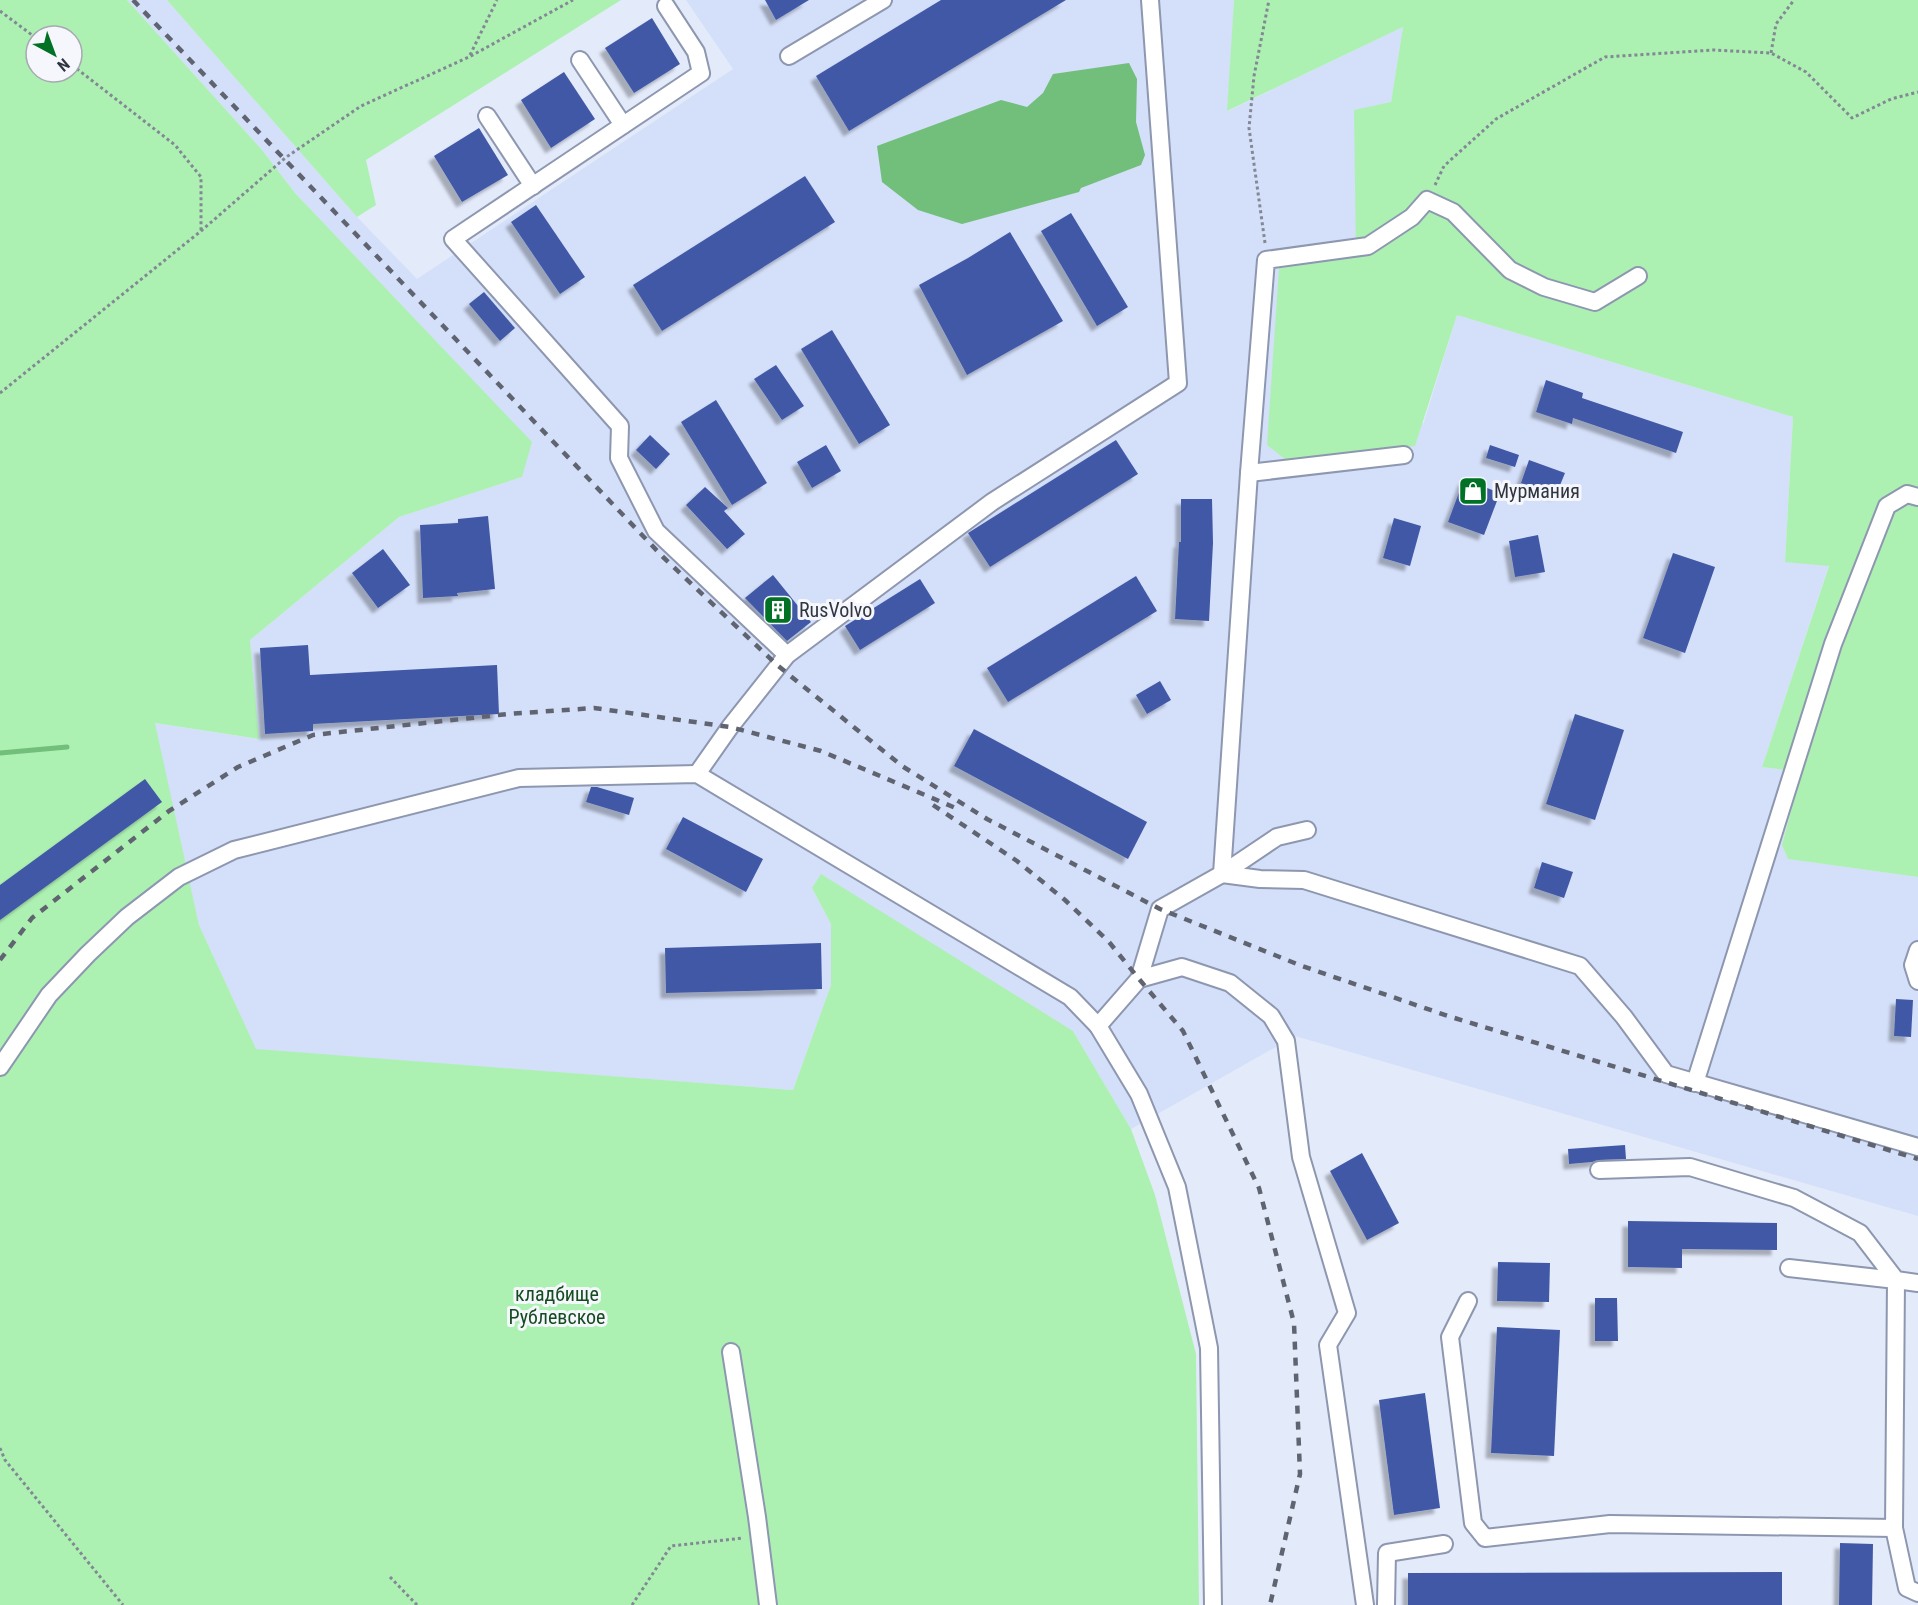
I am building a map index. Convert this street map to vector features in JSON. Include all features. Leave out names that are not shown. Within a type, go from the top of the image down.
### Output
[{"type":"lane","points":[[789,56],[883,0]]},
{"type":"lane","points":[[697,774],[730,727],[787,655],[992,502],[1178,383],[1150,0]]},
{"type":"lane","points":[[666,6],[696,52],[701,73],[453,239],[620,426],[619,458],[656,531],[787,655]]},
{"type":"lane","points":[[580,60],[622,125]]},
{"type":"lane","points":[[487,116],[533,186]]},
{"type":"lane","points":[[1222,874],[1266,260],[1368,246],[1412,217],[1427,200],[1453,212],[1510,270],[1544,287],[1595,302],[1638,276]]},
{"type":"lane","points":[[1249,473],[1404,455]]},
{"type":"lane","points":[[1695,1083],[1737,942],[1833,644],[1887,506],[1907,494],[1918,497]]},
{"type":"lane","points":[[0,1067],[50,995],[127,917],[179,877],[234,850],[519,778],[697,774],[1070,997],[1098,1026],[1139,1094],[1177,1187],[1184,1221],[1209,1348],[1213,1605]]},
{"type":"lane","points":[[1098,1026],[1139,979],[1160,909],[1222,874],[1277,837],[1307,830]]},
{"type":"lane","points":[[1222,874],[1260,879],[1304,880],[1580,966],[1624,1017],[1666,1074],[1918,1148]]},
{"type":"lane","points":[[1918,950],[1913,965],[1918,981]]},
{"type":"lane","points":[[1139,979],[1182,968],[1230,982],[1271,1016],[1287,1041],[1301,1157],[1347,1314],[1328,1345],[1365,1605]]},
{"type":"lane","points":[[1599,1170],[1690,1167],[1794,1198],[1860,1233],[1896,1280],[1894,1528],[1907,1588],[1918,1593]]},
{"type":"lane","points":[[1789,1268],[1918,1283]]},
{"type":"lane","points":[[1468,1301],[1450,1337],[1473,1523],[1485,1538],[1610,1524],[1894,1528]]},
{"type":"lane","points":[[731,1352],[760,1536],[768,1605]]},
{"type":"lane","points":[[1386,1605],[1387,1553],[1444,1544]]},
{"type":"path","points":[[469,57],[497,0]]},
{"type":"path","points":[[0,393],[201,231],[285,158],[361,106],[469,57],[573,0]]},
{"type":"path","points":[[1266,260],[1260,195],[1252,160],[1249,128],[1254,76],[1269,0]]},
{"type":"path","points":[[1771,52],[1776,24],[1794,0]]},
{"type":"path","points":[[0,11],[24,29]]},
{"type":"path","points":[[1427,200],[1444,166],[1496,119],[1605,57],[1713,50],[1771,52],[1806,72],[1852,118],[1891,99],[1918,92]]},
{"type":"path","points":[[84,74],[176,145],[201,177],[201,231]]},
{"type":"path","points":[[0,1448],[5,1460],[123,1605]]},
{"type":"path","points":[[633,1605],[671,1546],[760,1536]]},
{"type":"path","points":[[390,1576],[417,1605]]},
{"type":"shaded area","points":[[127,0],[167,0],[357,217],[417,279],[733,69],[686,0],[1234,0],[1228,111],[1403,27],[1391,102],[1423,425],[1457,315],[1793,417],[1785,561],[1829,565],[1762,767],[1801,772],[1782,845],[1788,859],[1918,877],[1918,1216],[1295,1036],[1131,1129],[1073,1031],[812,888],[831,924],[831,985],[793,1090],[256,1050],[199,925],[154,723],[258,739],[250,640],[399,517],[522,477],[442,348],[295,193],[262,150]]},
{"type":"shaded area","points":[[1129,63],[1137,79],[1136,122],[1145,155],[1141,165],[1081,188],[1079,192],[962,224],[918,210],[882,182],[877,146],[1001,100],[1027,107],[1043,93],[1053,74]]},
{"type":"green space","name":"кладбище Рублевское","points":[[0,0],[127,0],[262,150],[295,193],[532,442],[522,477],[399,517],[250,640],[259,739],[155,723],[199,925],[256,1049],[793,1090],[831,985],[831,924],[812,888],[821,874],[1073,1031],[1131,1129],[1155,1195],[1196,1354],[1199,1605],[0,1605]]},
{"type":"green space","points":[[167,0],[621,0],[366,160],[376,205],[357,217]]},
{"type":"green space","points":[[1234,0],[1918,0],[1918,877],[1788,859],[1782,845],[1801,772],[1762,767],[1829,566],[1785,562],[1793,417],[1457,315],[1415,446],[1286,460],[1267,445],[1279,268],[1356,255],[1354,110],[1391,102],[1403,27],[1227,111]]},
{"type":"building","points":[[765,0],[809,0],[776,20]]},
{"type":"building","points":[[941,0],[1066,0],[849,131],[816,76]]},
{"type":"building","points":[[652,18],[680,64],[634,93],[605,48]]},
{"type":"building","points":[[564,72],[595,119],[551,148],[521,100]]},
{"type":"building","points":[[479,128],[508,175],[462,202],[434,156]]},
{"type":"building","points":[[805,176],[835,222],[662,331],[633,285]]},
{"type":"building","points":[[536,205],[585,277],[560,294],[511,222]]},
{"type":"building","points":[[1071,213],[1128,307],[1097,326],[1041,231]]},
{"type":"building","points":[[1010,232],[1063,321],[967,375],[919,285]]},
{"type":"building","points":[[484,292],[515,328],[500,341],[469,304]]},
{"type":"building","points":[[832,330],[890,425],[859,444],[801,349]]},
{"type":"building","points":[[776,365],[804,406],[782,420],[754,379]]},
{"type":"building","points":[[1546,380],[1583,393],[1582,398],[1683,432],[1676,453],[1573,418],[1572,424],[1536,412]]},
{"type":"building","points":[[716,400],[767,483],[732,505],[681,422]]},
{"type":"building","points":[[650,435],[670,454],[656,469],[636,450]]},
{"type":"building","points":[[1116,440],[1138,474],[990,567],[968,533]]},
{"type":"building","points":[[826,445],[841,471],[812,488],[797,462]]},
{"type":"building","points":[[1490,445],[1519,455],[1515,467],[1486,458]]},
{"type":"building","points":[[1529,460],[1565,473],[1556,495],[1521,483]]},
{"type":"building","points":[[1464,479],[1500,493],[1484,535],[1448,522]]},
{"type":"building","points":[[705,487],[728,508],[724,511],[745,534],[727,549],[686,505]]},
{"type":"building","points":[[1181,499],[1212,499],[1213,543],[1209,621],[1175,619],[1179,542],[1181,542]]},
{"type":"building","points":[[488,516],[495,589],[457,593],[458,596],[423,598],[420,525],[458,523],[458,519]]},
{"type":"building","points":[[1394,518],[1421,526],[1410,566],[1383,558]]},
{"type":"building","points":[[1538,535],[1545,572],[1515,577],[1509,541]]},
{"type":"building","points":[[383,549],[410,585],[378,608],[352,573]]},
{"type":"building","points":[[1673,553],[1715,567],[1685,653],[1643,638]]},
{"type":"building","name":"RusVolvo","points":[[773,575],[811,622],[787,641],[745,598]]},
{"type":"building","points":[[1136,576],[1157,611],[1008,702],[987,668]]},
{"type":"building","points":[[920,579],[935,603],[860,650],[845,626]]},
{"type":"building","points":[[308,645],[310,675],[497,665],[499,714],[313,724],[313,731],[265,734],[260,648]]},
{"type":"building","points":[[1160,681],[1171,700],[1147,714],[1136,695]]},
{"type":"building","points":[[1575,714],[1624,730],[1595,820],[1546,804]]},
{"type":"building","points":[[974,729],[1147,822],[1128,859],[954,766]]},
{"type":"building","points":[[145,779],[162,802],[0,920],[0,885]]},
{"type":"building","points":[[591,787],[634,798],[629,815],[586,802]]},
{"type":"building","points":[[683,817],[763,859],[746,892],[666,849]]},
{"type":"building","points":[[1542,862],[1573,872],[1564,898],[1534,888]]},
{"type":"building","points":[[821,943],[822,989],[666,993],[665,948]]},
{"type":"building","points":[[1896,999],[1913,1000],[1911,1037],[1894,1036]]},
{"type":"building","points":[[1625,1145],[1626,1159],[1569,1164],[1568,1149]]},
{"type":"building","points":[[1362,1153],[1399,1223],[1367,1240],[1330,1171]]},
{"type":"building","points":[[1628,1221],[1777,1223],[1777,1250],[1682,1249],[1682,1268],[1628,1267]]},
{"type":"building","points":[[1498,1262],[1550,1263],[1549,1302],[1497,1301]]},
{"type":"building","points":[[1595,1298],[1617,1298],[1618,1341],[1595,1341]]},
{"type":"building","points":[[1497,1327],[1560,1330],[1554,1456],[1491,1453]]},
{"type":"building","points":[[1425,1393],[1440,1508],[1394,1515],[1379,1400]]},
{"type":"building","points":[[1840,1543],[1873,1544],[1872,1605],[1839,1605]]},
{"type":"building","points":[[1782,1572],[1782,1605],[1408,1605],[1408,1573]]},
{"type":"waterway","points":[[0,753],[67,747]]},
{"type":"railway","points":[[133,0],[663,557],[777,665],[902,766],[987,819],[1160,909],[1302,966],[1448,1016],[1918,1159]]},
{"type":"railway","points":[[0,960],[32,918],[169,811],[238,767],[313,735],[508,714],[594,708],[730,727],[821,751],[958,809]]},
{"type":"railway","points":[[933,805],[1017,861],[1065,900],[1109,942],[1183,1031],[1259,1188],[1294,1323],[1300,1474],[1270,1605]]},
{"type":"place","name":"Мурмания","points":[[1473,491]]},
{"type":"place","name":"RusVolvo","points":[[778,610]]}]
